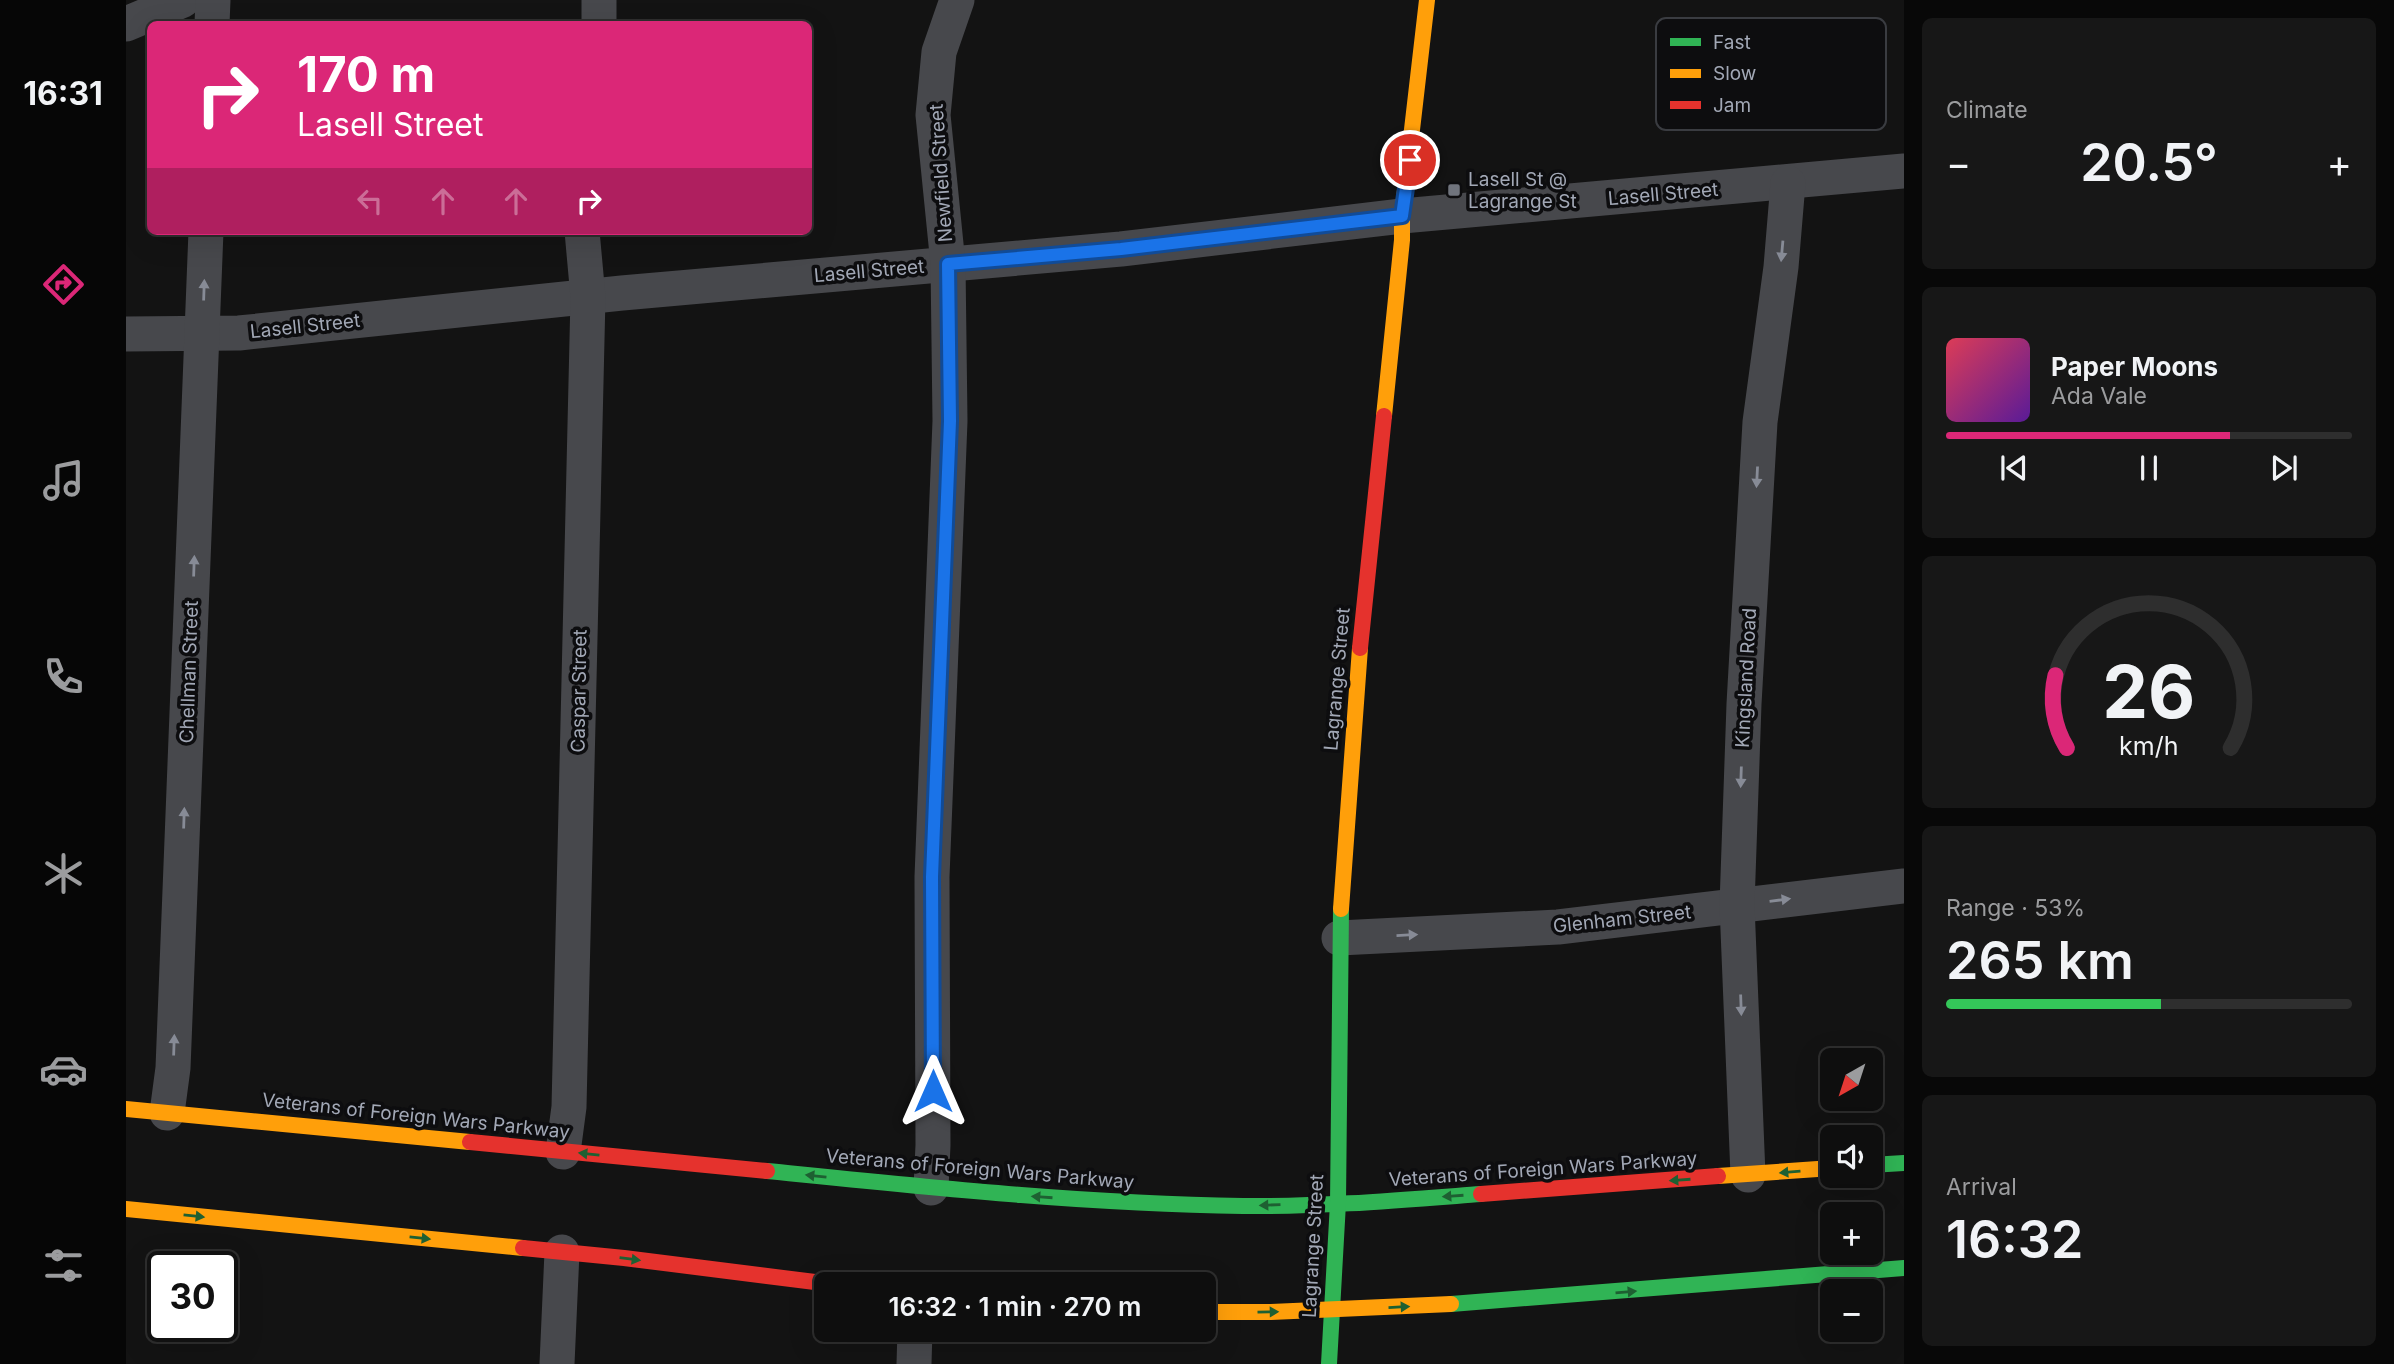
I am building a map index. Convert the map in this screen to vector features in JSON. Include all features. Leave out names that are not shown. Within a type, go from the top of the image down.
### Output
[{"type":"main road","name":"Lagrange Street","points":[[1329,1364],[1338,1203],[1339,938],[1355,698],[1402,240],[1402,216],[1427,0]]},
{"type":"main road","name":"Veterans of Foreign Wars Parkway","points":[[126,1109],[931,1188],[1061,1199],[1174,1204],[1246,1206],[1338,1203],[1820,1169]]},
{"type":"main road","points":[[1883,1164],[1904,1163]]},
{"type":"main road","points":[[126,1209],[562,1252],[814,1282]]},
{"type":"main road","points":[[1216,1312],[1331,1310],[1532,1300],[1904,1268]]},
{"type":"street","points":[[126,24],[183,0]]},
{"type":"street","points":[[212,21],[213,0]]},
{"type":"street","points":[[599,0],[599,21]]},
{"type":"street","name":"Newfield Street","points":[[931,1188],[932,877],[950,421],[948,264],[933,115],[939,52],[957,0]]},
{"type":"street","name":"Lasell Street","points":[[126,334],[239,333],[588,297],[1121,249],[1402,216],[1904,171]]},
{"type":"street","name":"Kingsland Road","points":[[1748,1175],[1737,905],[1744,704],[1760,422],[1781,267],[1788,183]]},
{"type":"street","name":"Chellman Street","points":[[167,1113],[173,1068],[206,235]]},
{"type":"street","name":"Caspar Street","points":[[563,1152],[569,1107],[588,297],[582,235]]},
{"type":"street","name":"Glenham Street","points":[[1339,938],[1558,927],[1904,886]]},
{"type":"street","points":[[557,1364],[562,1252]]},
{"type":"street","points":[[914,1364],[915,1342]]},
{"type":"traffic: fast","points":[[1329,1364],[1338,1203],[1341,909]]},
{"type":"traffic: fast","points":[[1883,1164],[1904,1163]]},
{"type":"traffic: fast","points":[[767,1171],[1005,1194],[1183,1205],[1362,1203],[1481,1194]]},
{"type":"traffic: fast","points":[[1451,1304],[1904,1268]]},
{"type":"traffic: slow","points":[[1384,416],[1402,240],[1402,216],[1427,0]]},
{"type":"traffic: slow","points":[[1341,909],[1360,648]]},
{"type":"traffic: slow","points":[[126,1109],[470,1142]]},
{"type":"traffic: slow","points":[[1718,1176],[1820,1169]]},
{"type":"traffic: slow","points":[[126,1209],[523,1248]]},
{"type":"traffic: slow","points":[[1216,1312],[1451,1304]]},
{"type":"traffic: jam","points":[[1360,648],[1384,416]]},
{"type":"traffic: jam","points":[[470,1142],[767,1171]]},
{"type":"traffic: jam","points":[[1481,1194],[1718,1176]]},
{"type":"traffic: jam","points":[[523,1248],[814,1282]]},
{"type":"place","name":"Lasell St @ Lagrange St","points":[[1454,190]]},
{"type":"route","points":[[933,1091],[932,877],[950,421],[948,264],[1121,249],[1402,216],[1410,160]]}]
